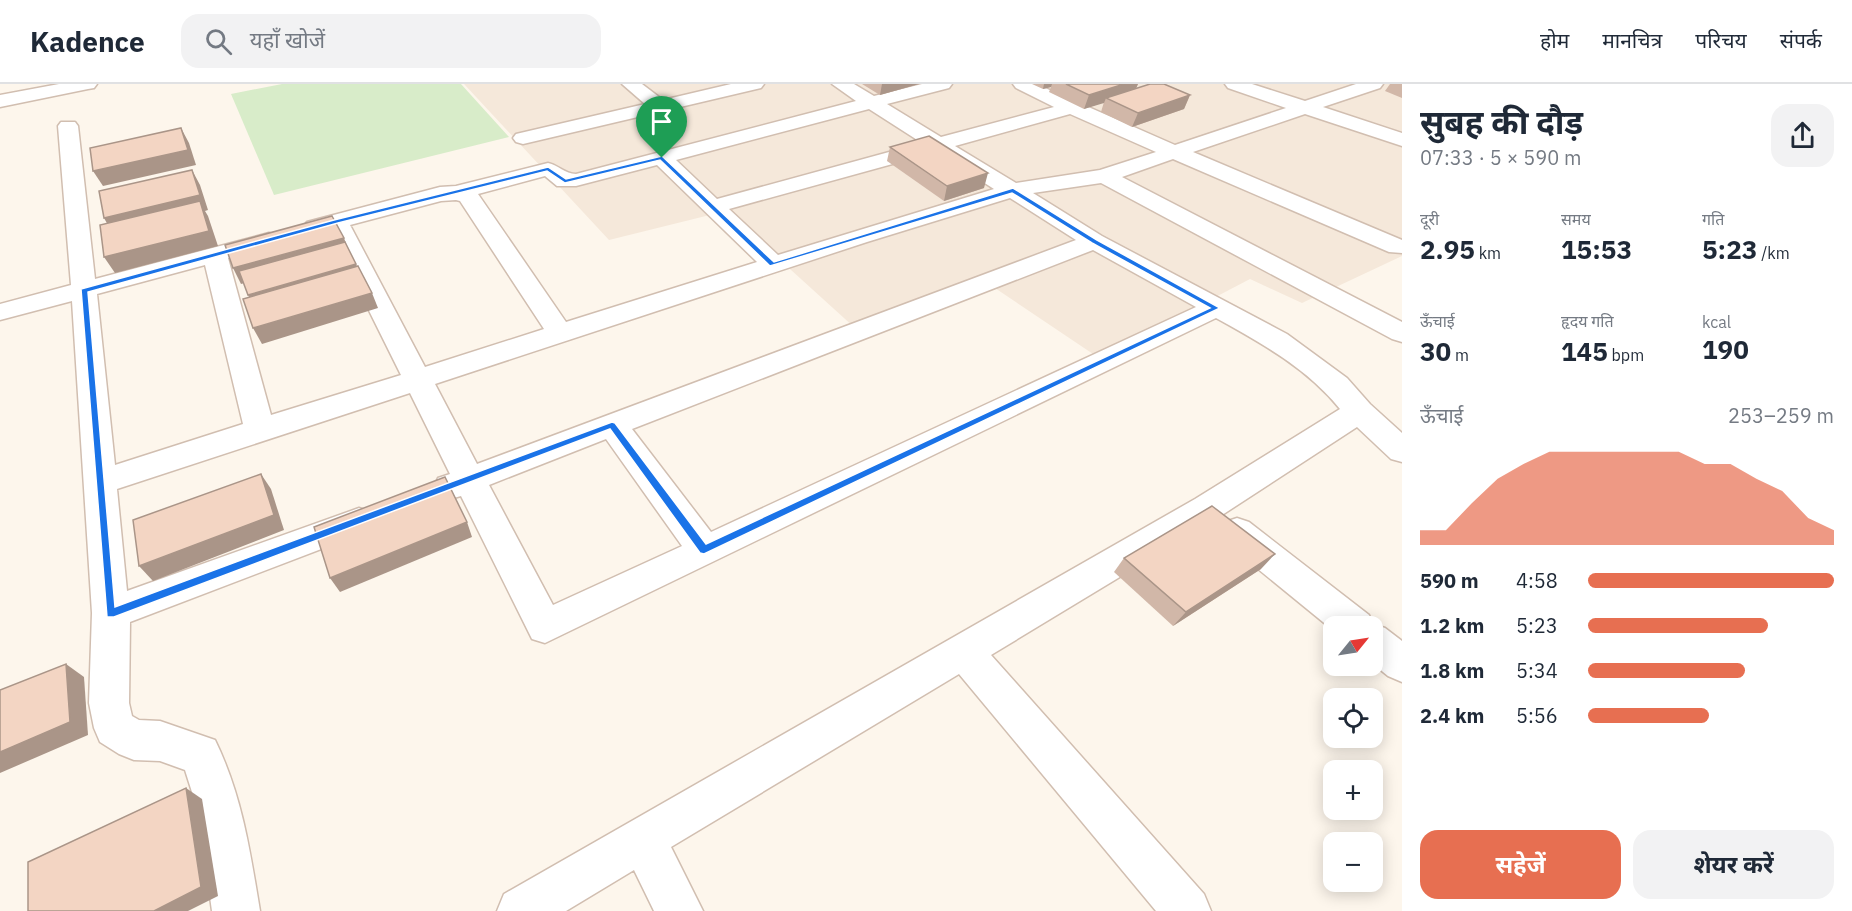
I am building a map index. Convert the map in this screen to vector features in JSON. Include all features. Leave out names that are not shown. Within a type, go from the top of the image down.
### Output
[{"type":"street","points":[[0,101],[88,84]]},
{"type":"street","points":[[631,84],[660,108]]},
{"type":"street","points":[[523,138],[660,108],[755,84]]},
{"type":"street","points":[[842,84],[1094,241],[1276,340],[1337,385],[1359,411],[1402,451]]},
{"type":"street","points":[[0,312],[440,194],[456,193],[548,169],[565,182],[943,84]]},
{"type":"street","points":[[1022,84],[1071,108],[1397,247]]},
{"type":"street","points":[[1234,84],[1402,140]]},
{"type":"street","points":[[100,482],[773,264],[1013,190],[1104,176],[1374,84]]},
{"type":"street","points":[[712,207],[1071,108]]},
{"type":"street","points":[[68,126],[111,613],[109,703],[115,728],[134,740],[160,741],[200,755],[211,775],[221,817],[236,911]]},
{"type":"street","points":[[662,158],[773,264]]},
{"type":"street","points":[[1104,176],[1402,333]]},
{"type":"street","points":[[456,193],[468,196],[560,333]]},
{"type":"street","points":[[336,221],[545,627],[1216,308]]},
{"type":"street","points":[[424,496],[1094,241]]},
{"type":"street","points":[[214,255],[260,430]]},
{"type":"street","points":[[1359,411],[1402,431]]},
{"type":"street","points":[[521,911],[1207,508],[1359,411]]},
{"type":"street","points":[[612,425],[704,550]]},
{"type":"street","points":[[1207,508],[1342,616]]},
{"type":"street","points":[[111,613],[380,513]]},
{"type":"street","points":[[1383,649],[1402,664]]},
{"type":"street","points":[[963,651],[1187,911]]},
{"type":"street","points":[[643,840],[679,911]]},
{"type":"shaded area","points":[[464,84],[1402,84],[1402,256],[1302,303],[1250,279],[1099,358],[983,280],[855,328],[726,211],[609,240]]},
{"type":"green space","points":[[282,84],[461,84],[509,137],[274,195],[231,94]]},
{"type":"building","points":[[1066,84],[1124,84],[1089,95]]},
{"type":"building","points":[[1150,84],[1164,84],[1190,95],[1138,113],[1106,98]]},
{"type":"building","points":[[181,128],[188,150],[93,171],[90,148]]},
{"type":"building","points":[[929,136],[988,173],[947,186],[890,147]]},
{"type":"building","points":[[192,170],[200,195],[104,218],[99,191]]},
{"type":"building","points":[[200,201],[209,231],[104,257],[100,225]]},
{"type":"building","points":[[332,216],[344,238],[233,268],[225,245]]},
{"type":"building","points":[[345,242],[356,264],[248,295],[239,271]]},
{"type":"building","points":[[358,266],[372,293],[253,328],[243,299]]},
{"type":"building","points":[[261,474],[274,515],[139,566],[133,520]]},
{"type":"building","points":[[445,477],[467,522],[330,578],[314,527]]},
{"type":"building","points":[[1212,506],[1275,554],[1186,612],[1124,558]]},
{"type":"building","points":[[66,664],[70,722],[0,752],[0,690]]},
{"type":"building","points":[[186,788],[201,887],[154,911],[28,911],[28,862]]},
{"type":"route","points":[[662,158],[773,264],[1013,190],[1094,241],[1216,308],[704,550],[612,425],[111,613],[84,290],[336,221],[548,169],[565,182],[662,158]]}]
